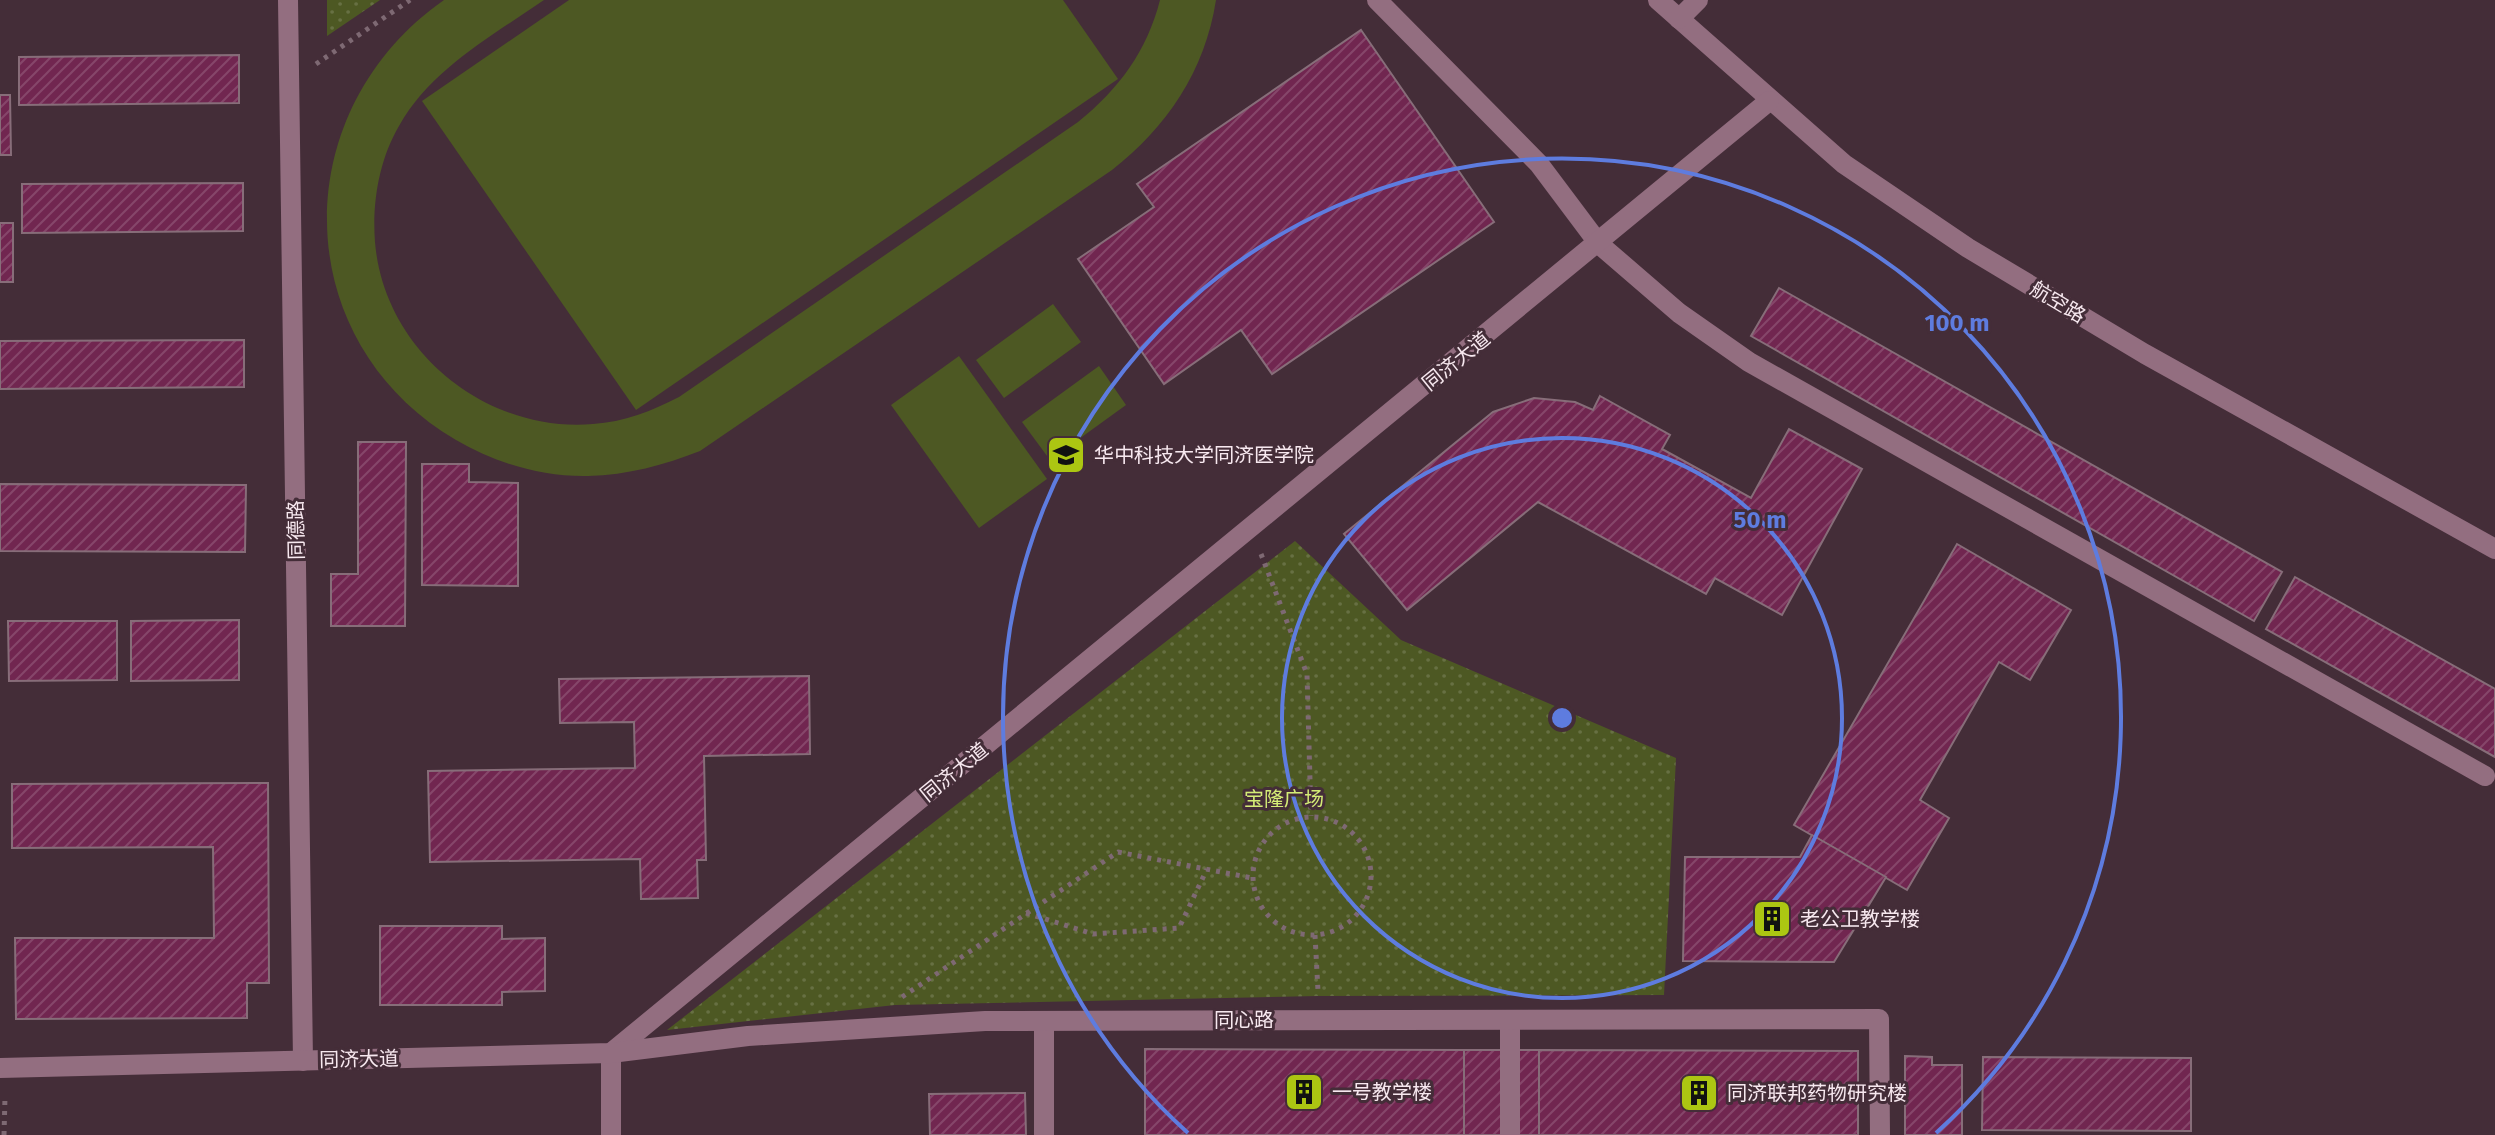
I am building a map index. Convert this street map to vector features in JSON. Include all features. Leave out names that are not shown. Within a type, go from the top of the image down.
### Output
[{"type":"street","name":"同德路","points":[[288,0],[303,1061]]},
{"type":"street","points":[[1377,0],[1539,164],[1599,244],[1679,313],[1749,362],[2485,776]]},
{"type":"street","name":"航空路","points":[[1658,0],[1844,164],[1968,248],[2145,354],[2495,549]]},
{"type":"street","points":[[1679,19],[1698,0]]},
{"type":"street","name":"同济大道","points":[[2,1068],[611,1053],[1599,244],[1769,101]]},
{"type":"street","name":"同心路","points":[[611,1053],[859,1028],[1044,1021],[1879,1019],[1880,1135]]},
{"type":"street","points":[[1510,1020],[1510,1135]]},
{"type":"street","points":[[1044,1021],[1044,1135]]},
{"type":"street","points":[[611,1053],[611,1135]]},
{"type":"path","points":[[289,82],[410,0]]},
{"type":"path","points":[[1251,529],[1307,674],[1311,816]]},
{"type":"path","points":[[1311,816],[1332,819],[1350,829],[1364,845],[1371,863],[1371,884],[1365,904],[1353,920],[1335,931],[1315,935],[1296,934],[1265,913],[1256,896],[1252,878],[1258,850],[1276,828],[1311,816]]},
{"type":"path","points":[[859,1028],[1118,852],[1252,878]]},
{"type":"path","points":[[1025,913],[1093,934],[1179,928],[1207,869]]},
{"type":"path","points":[[1315,935],[1318,996]]},
{"type":"path","points":[[2,1068],[4,1135]]},
{"type":"green space","points":[[327,0],[380,0],[327,36]]},
{"type":"green space","points":[[444,0],[544,0],[445,71],[412,106],[399,126],[386,153],[376,197],[375,242],[383,281],[398,318],[420,350],[447,377],[479,399],[515,415],[553,423],[593,424],[638,415],[679,397],[1078,122],[1130,68],[1147,36],[1160,0],[1216,0],[1203,50],[1180,96],[1150,135],[1112,170],[700,451],[673,461],[617,474],[571,476],[519,467],[487,455],[456,440],[400,397],[360,345],[336,286],[327,224],[334,161],[355,101],[392,46]]},
{"type":"green space","points":[[569,0],[1063,0],[1118,79],[636,410],[422,101]]},
{"type":"green space","points":[[1053,304],[1081,342],[1004,398],[976,360]]},
{"type":"green space","points":[[959,356],[1047,479],[979,528],[891,405]]},
{"type":"green space","points":[[1099,366],[1126,405],[1050,460],[1022,422]]},
{"type":"green space","name":"宝隆广场","points":[[1295,541],[1401,640],[1676,758],[1664,995],[1318,996],[895,1005],[667,1030]]},
{"type":"building","points":[[1361,30],[1494,222],[1272,374],[1241,330],[1164,384],[1078,259],[1154,207],[1137,184]]},
{"type":"building","points":[[239,55],[239,103],[19,105],[19,57]]},
{"type":"building","points":[[0,95],[10,95],[11,155],[0,155]]},
{"type":"building","points":[[243,183],[243,231],[22,233],[22,184]]},
{"type":"building","points":[[0,223],[13,223],[13,282],[0,282]]},
{"type":"building","points":[[1779,288],[2282,572],[2254,621],[1751,336]]},
{"type":"building","points":[[244,340],[244,387],[0,389],[0,341]]},
{"type":"building","points":[[1600,396],[1670,435],[1662,449],[1751,498],[1789,429],[1862,469],[1782,615],[1715,578],[1706,594],[1538,502],[1407,610],[1344,534],[1493,412],[1534,398],[1575,402],[1593,410]]},
{"type":"building","points":[[358,442],[406,442],[405,626],[331,626],[331,574],[358,574]]},
{"type":"building","points":[[422,464],[469,464],[469,482],[518,483],[518,586],[422,585]]},
{"type":"building","points":[[0,484],[246,485],[245,552],[0,551]]},
{"type":"building","points":[[1957,544],[2071,610],[2030,680],[1999,662],[1920,800],[1949,818],[1907,890],[1794,825]]},
{"type":"building","points":[[2295,577],[2495,689],[2495,757],[2266,629]]},
{"type":"building","points":[[239,620],[239,680],[131,681],[131,621]]},
{"type":"building","points":[[8,621],[117,621],[117,680],[9,681]]},
{"type":"building","points":[[809,676],[810,754],[704,756],[706,860],[697,860],[698,898],[641,899],[640,859],[430,862],[428,771],[635,768],[634,722],[560,723],[559,679]]},
{"type":"building","points":[[268,783],[269,983],[247,983],[247,1018],[16,1019],[15,938],[214,938],[213,847],[12,848],[12,784]]},
{"type":"building","name":"老公卫教学楼","points":[[1812,835],[1886,877],[1834,962],[1683,961],[1685,857],[1800,857]]},
{"type":"building","points":[[380,926],[502,926],[502,939],[545,938],[545,991],[502,992],[502,1005],[380,1005]]},
{"type":"building","name":"一号教学楼","points":[[1145,1049],[1464,1050],[1464,1135],[1145,1135]]},
{"type":"building","points":[[1464,1050],[1539,1050],[1539,1135],[1464,1135]]},
{"type":"building","name":"同济联邦药物研究楼","points":[[1539,1050],[1858,1051],[1858,1135],[1539,1135]]},
{"type":"building","points":[[1905,1056],[1932,1057],[1932,1065],[1962,1065],[1962,1135],[1905,1135]]},
{"type":"building","points":[[1983,1057],[2191,1058],[2191,1131],[1982,1130]]},
{"type":"building","points":[[1025,1093],[1026,1135],[930,1135],[929,1094]]},
{"type":"place","name":"华中科技大学同济医学院","points":[[1066,455]]},
{"type":"place","name":"老公卫教学楼","points":[[1772,919]]},
{"type":"place","name":"一号教学楼","points":[[1304,1092]]},
{"type":"place","name":"同济联邦药物研究楼","points":[[1699,1093]]}]
